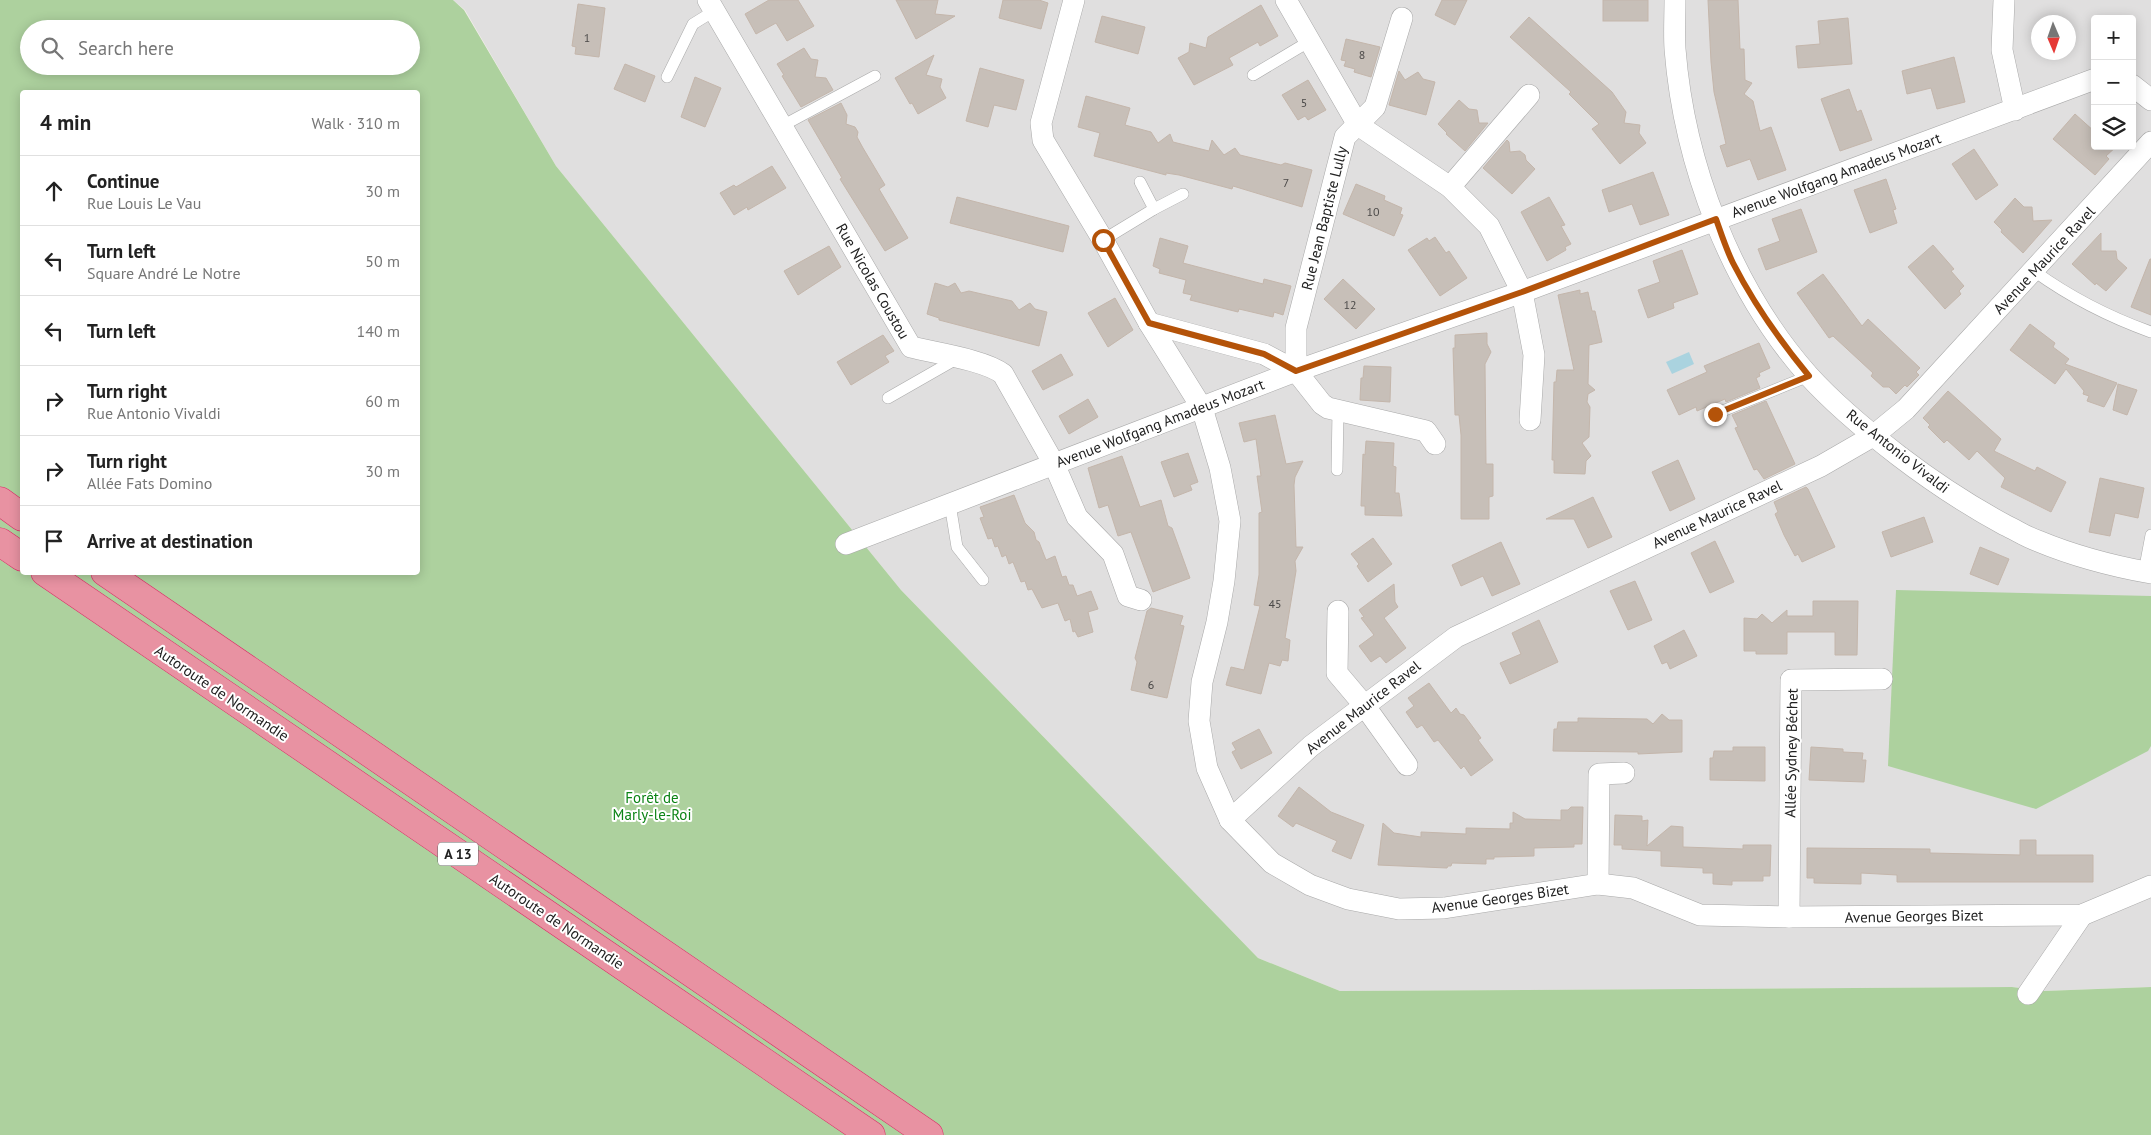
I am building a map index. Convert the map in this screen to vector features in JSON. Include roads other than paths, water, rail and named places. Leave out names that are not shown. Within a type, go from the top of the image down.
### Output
[{"type":"highway","points":[[0,501],[20,516]]},
{"type":"highway","points":[[0,542],[20,556]]},
{"type":"highway","name":"Autoroute de Normandie","points":[[49,575],[871,1135]]},
{"type":"highway","name":"A 13","points":[[108,575],[929,1135]]},
{"type":"street","name":"Avenue Georges Bizet","points":[[1074,0],[1041,123],[1043,140],[1103,240],[1149,323],[1202,408],[1220,468],[1230,521],[1224,581],[1217,622],[1202,682],[1199,721],[1207,768],[1230,820],[1272,863],[1310,885],[1348,899],[1398,910],[1444,908],[1598,884],[1633,888],[1700,915],[1789,917],[2082,915],[2151,886]]},
{"type":"street","points":[[1286,0],[1358,125],[1450,187],[1488,226],[1522,292],[1534,355],[1530,420]]},
{"type":"street","name":"Rue Antonio Vivaldi","points":[[1675,0],[1675,48],[1682,101],[1698,169],[1732,261],[1781,342],[1809,376],[1873,436],[1914,468],[1970,506],[2036,541],[2107,565],[2148,573]]},
{"type":"street","points":[[2004,0],[2002,50],[2015,110]]},
{"type":"street","name":"Rue Nicolas Coustou","points":[[711,4],[912,347],[996,369],[1003,374],[1054,464],[1077,517],[1114,554],[1128,596],[1141,600]]},
{"type":"street","name":"Rue Jean Baptiste Lully","points":[[1296,371],[1296,328],[1345,137],[1375,107],[1402,18]]},
{"type":"street","name":"Avenue Wolfgang Amadeus Mozart","points":[[846,544],[1296,371],[1522,292],[2091,81]]},
{"type":"street","points":[[2136,87],[2151,100]]},
{"type":"street","points":[[1450,187],[1529,95]]},
{"type":"street","name":"Avenue Maurice Ravel","points":[[1230,820],[1312,746],[1456,637],[1821,466],[1873,436],[1906,409],[2034,272],[2151,142]]},
{"type":"street","points":[[1149,323],[1264,354],[1296,371],[1322,404],[1338,411],[1426,431],[1435,444]]},
{"type":"street","points":[[1338,611],[1337,673],[1364,705],[1407,765]]},
{"type":"street","name":"Allée Sydney Béchet","points":[[1789,917],[1791,680],[1882,679]]},
{"type":"street","points":[[1598,884],[1599,774],[1624,773]]},
{"type":"street","points":[[2028,994],[2082,915]]},
{"type":"lane","points":[[668,77],[693,24],[711,4]]},
{"type":"lane","points":[[1254,75],[1310,41]]},
{"type":"lane","points":[[782,126],[875,76]]},
{"type":"lane","points":[[1140,182],[1154,209]]},
{"type":"lane","points":[[1103,240],[1183,194]]},
{"type":"lane","points":[[2034,272],[2079,301],[2118,321],[2151,332]]},
{"type":"lane","points":[[888,398],[958,358]]},
{"type":"lane","points":[[1715,414],[1809,376]]},
{"type":"lane","points":[[1337,470],[1338,411]]},
{"type":"lane","points":[[950,504],[957,547],[983,580]]},
{"type":"lane","points":[[2148,573],[2151,535]]},
{"type":"water","points":[[1689,352],[1694,364],[1672,374],[1666,362]]},
{"type":"park label","name":"Forêt de Marly-le-Roi","points":[[652,806]]}]
